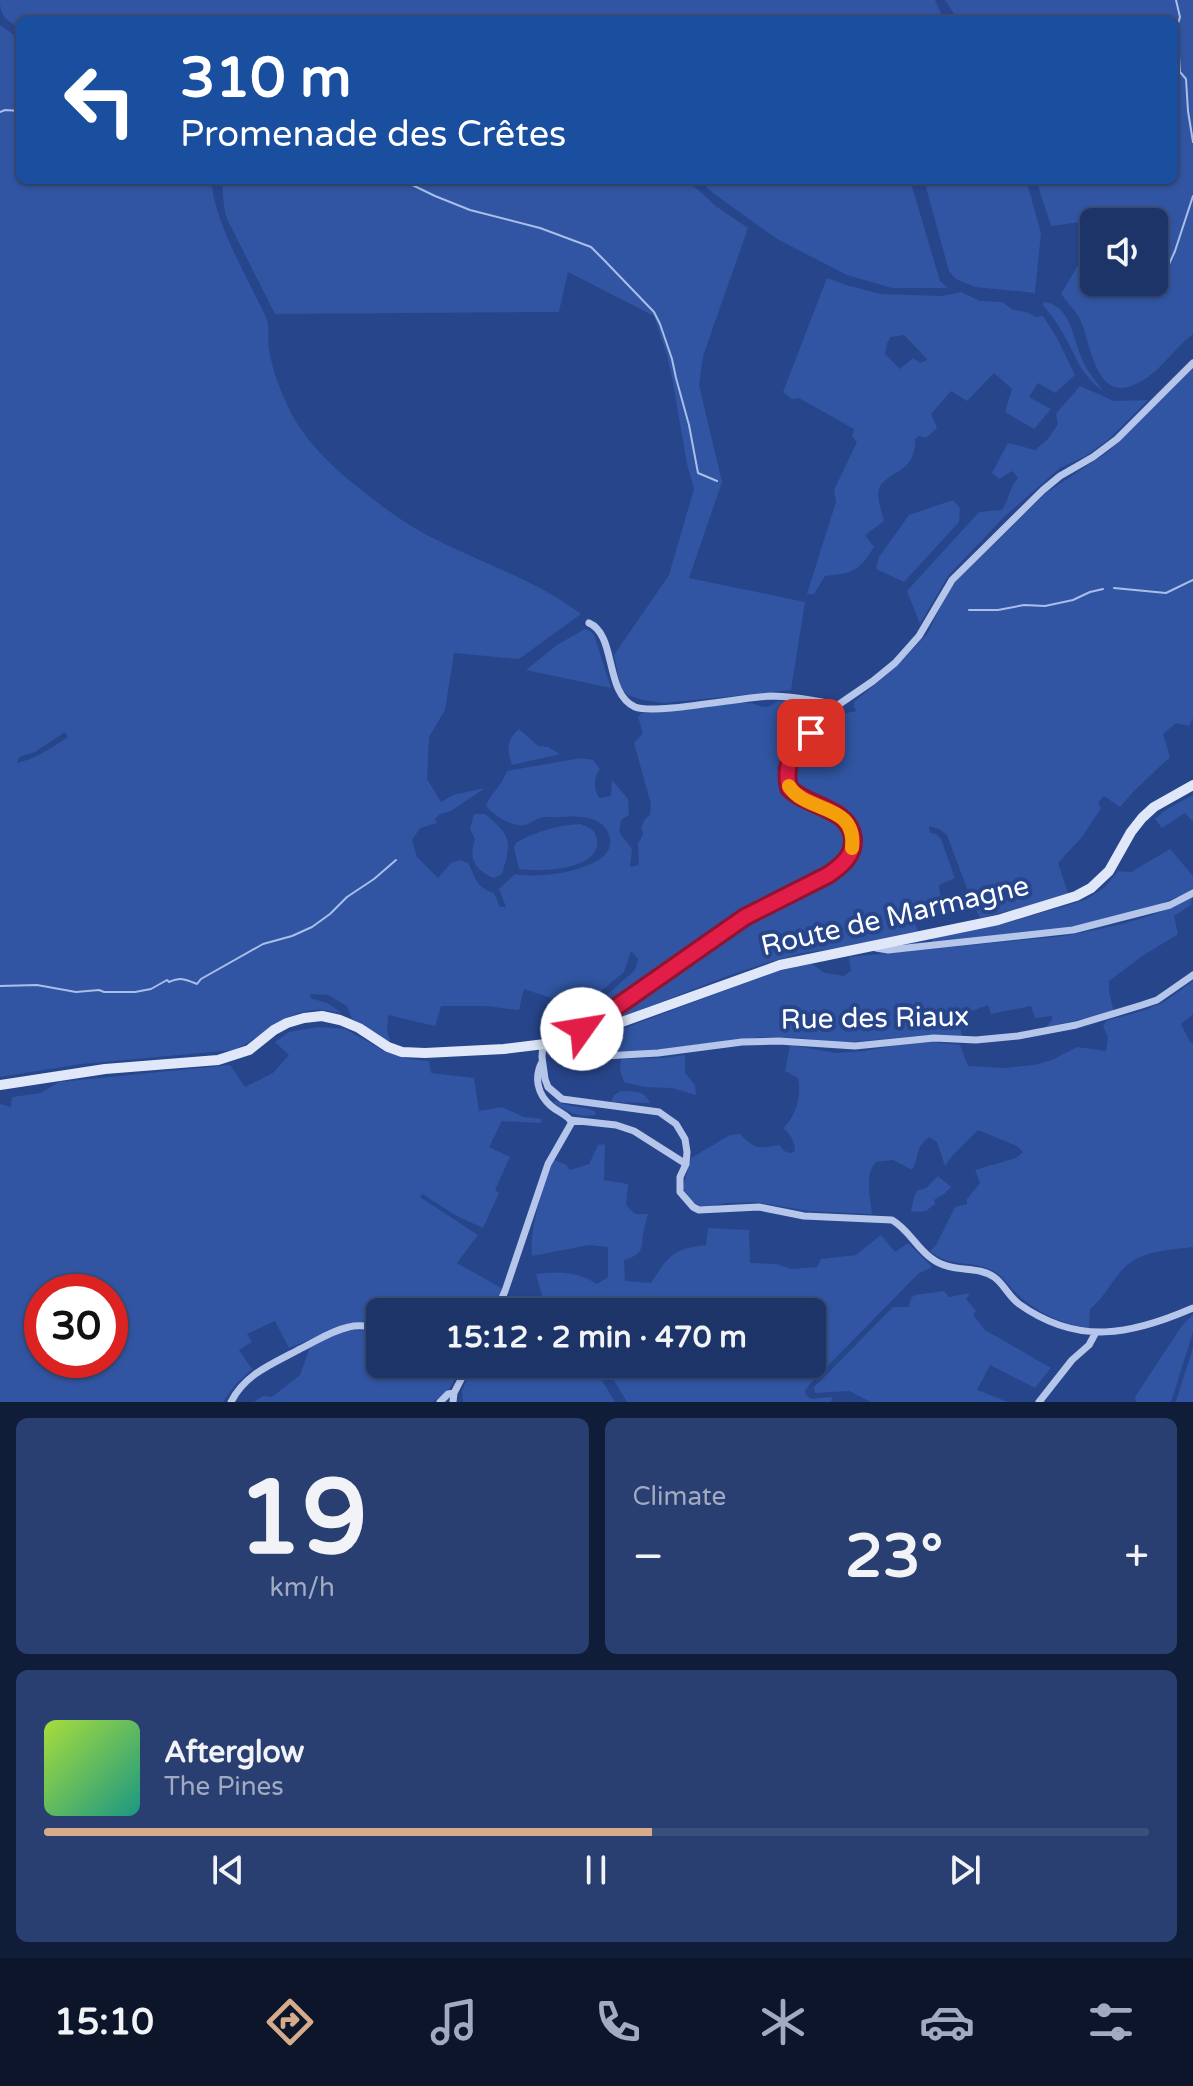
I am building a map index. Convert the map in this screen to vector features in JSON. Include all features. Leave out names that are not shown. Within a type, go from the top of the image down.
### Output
[{"type":"street","points":[[569,1041],[745,917],[828,875],[848,859],[853,836],[843,818],[806,801],[789,788],[786,770],[798,747],[838,705],[895,663],[919,636],[952,580],[1043,490],[1117,439],[1193,363]]},
{"type":"street","points":[[589,623],[595,625],[606,645],[619,693],[636,707],[654,709],[772,696],[838,705]]},
{"type":"street","name":"Route de Marmagne","points":[[0,1085],[105,1069],[235,1056],[249,1050],[287,1023],[322,1016],[359,1028],[388,1047],[402,1052],[504,1049],[569,1041],[780,965],[998,920],[1076,896],[1091,888],[1109,871],[1142,818],[1154,807],[1193,785]]},
{"type":"street","points":[[870,947],[888,950],[1073,930],[1159,908],[1193,893]]},
{"type":"street","name":"Rue des Riaux","points":[[547,1044],[562,1054],[586,1057],[658,1053],[742,1042],[855,1046],[934,1038],[976,1040],[1018,1036],[1076,1025],[1157,1000],[1193,975]]},
{"type":"street","points":[[547,1044],[536,1073],[544,1098],[551,1106],[570,1120],[616,1125],[634,1131],[686,1164]]},
{"type":"street","points":[[542,1061],[548,1087],[562,1099],[659,1112],[676,1124],[685,1139],[687,1152],[680,1177],[680,1192],[688,1203],[699,1210],[759,1207],[804,1216],[892,1220],[901,1225],[918,1247],[941,1266],[993,1276],[1015,1301],[1034,1314],[1064,1327],[1095,1334],[1141,1327],[1193,1308]]},
{"type":"street","points":[[502,1298],[548,1164],[572,1122],[570,1120]]},
{"type":"street","points":[[231,1402],[246,1381],[261,1369],[323,1336],[352,1326],[366,1326]]},
{"type":"street","points":[[1039,1402],[1095,1334]]},
{"type":"street","points":[[440,1402],[448,1394],[454,1397],[463,1378]]},
{"type":"shaded area","points":[[0,0],[935,0],[942,16],[16,16],[16,26],[1,10]]},
{"type":"shaded area","points":[[945,0],[1193,0],[1193,334],[1152,374],[1136,384],[1122,388],[1112,386],[1103,378],[1080,319],[1061,294],[1080,262],[1080,296],[1168,296],[1168,208],[1080,208],[1080,222],[1051,226],[1037,184],[1178,184],[1178,16],[955,16]]},
{"type":"shaded area","points":[[0,25],[16,36],[16,184],[212,184],[224,229],[267,319],[269,350],[278,382],[291,413],[311,443],[346,477],[406,523],[544,591],[581,614],[519,659],[454,653],[445,710],[429,737],[427,779],[441,802],[453,795],[485,788],[451,811],[440,814],[435,819],[437,823],[420,828],[412,840],[417,857],[438,878],[451,863],[460,860],[468,863],[480,885],[494,893],[500,907],[506,907],[499,889],[515,874],[536,876],[561,873],[604,856],[610,839],[603,825],[597,821],[582,817],[544,817],[517,825],[500,818],[486,806],[507,771],[581,758],[593,760],[600,769],[595,783],[599,798],[611,796],[612,780],[628,799],[629,815],[621,820],[619,832],[632,849],[630,867],[639,865],[641,827],[650,815],[651,804],[634,743],[643,733],[638,717],[642,713],[693,707],[750,703],[765,707],[778,701],[817,705],[819,711],[798,733],[777,768],[786,797],[840,824],[845,837],[840,854],[830,864],[772,892],[595,1014],[592,1008],[635,970],[638,959],[631,951],[624,972],[589,1001],[569,1004],[524,989],[519,1010],[441,1006],[435,1026],[388,1015],[390,1041],[352,1019],[347,1006],[328,995],[311,994],[310,998],[327,1003],[342,1013],[319,1010],[293,1015],[234,1050],[81,1064],[0,1077]],"holes":[[[65,732],[68,737],[31,758],[17,763],[19,757],[35,752]]]},
{"type":"shaded area","points":[[222,184],[691,184],[717,207],[748,228],[703,356],[699,385],[722,482],[689,578],[805,602],[791,690],[664,703],[628,695],[621,688],[614,655],[669,575],[694,489],[667,355],[654,316],[568,272],[559,312],[275,314],[227,219]]},
{"type":"shaded area","points":[[703,184],[911,184],[940,281],[948,288],[892,288],[847,275],[777,239]]},
{"type":"shaded area","points":[[925,184],[1027,184],[1041,233],[1035,293],[975,287],[956,279],[949,271]]},
{"type":"shaded area","points":[[827,278],[881,294],[942,296],[961,292],[980,301],[1002,302],[1035,317],[1043,316],[1075,375],[1055,393],[1038,383],[1029,397],[1051,409],[1034,429],[1005,412],[1012,389],[994,373],[967,401],[951,391],[931,414],[937,428],[926,438],[919,436],[915,439],[911,459],[879,489],[884,521],[865,535],[874,547],[854,570],[825,576],[814,594],[807,594],[836,502],[834,490],[857,442],[852,436],[854,429],[783,392]],"holes":[[[904,335],[927,359],[920,363],[913,358],[900,369],[885,354],[887,343],[891,337]]]},
{"type":"shaded area","points":[[1044,302],[1053,304],[1066,316],[1084,363],[1104,392],[1082,370]]},
{"type":"shaded area","points":[[1193,369],[1193,718],[1189,726],[1176,723],[1163,734],[1170,757],[1120,807],[1104,796],[1098,803],[1101,808],[1082,837],[1058,863],[1068,893],[980,918],[947,835],[929,826],[930,833],[941,839],[955,878],[939,885],[942,909],[921,915],[915,924],[918,931],[770,962],[607,1023],[606,1018],[747,921],[849,866],[857,844],[855,829],[847,816],[804,795],[793,783],[789,768],[800,751],[831,716],[857,711],[854,702],[894,669],[928,633],[954,583],[1047,492],[1108,452]]},
{"type":"shaded area","points":[[1080,386],[1114,401],[1148,400],[1109,439],[1086,456],[1060,468],[1004,517],[948,576],[920,624],[907,591],[979,512],[1002,510],[1018,478],[1012,471],[999,479],[992,473],[1008,443],[1035,450],[1048,439],[1058,424],[1056,414]]},
{"type":"shaded area","points":[[953,500],[960,508],[959,522],[904,582],[876,569],[879,557],[909,515]]},
{"type":"shaded area","points":[[585,629],[594,635],[611,688],[526,670],[557,645]]},
{"type":"shaded area","points":[[519,729],[538,746],[548,747],[560,754],[512,765],[509,746]]},
{"type":"shaded area","points":[[1193,795],[1193,822],[1185,813],[1162,828],[1155,819]]},
{"type":"shaded area","points":[[474,814],[485,814],[500,828],[507,840],[502,874],[494,878],[482,871],[473,858],[475,839],[470,829]]},
{"type":"shaded area","points":[[580,824],[592,830],[596,837],[595,851],[589,858],[567,867],[519,869],[514,848],[516,843],[547,830]]},
{"type":"shaded area","points":[[1170,849],[1193,876],[1193,890],[1156,906],[1072,929],[931,943],[933,938],[1003,924],[1085,900],[1105,887],[1118,871],[1131,872]]},
{"type":"shaded area","points":[[1192,897],[1191,905],[1174,916],[1178,934],[1109,981],[1114,1012],[1046,1027],[1052,1016],[1035,1018],[1031,1006],[991,1014],[988,1005],[957,1013],[962,1036],[930,1035],[839,1043],[760,1037],[662,1051],[569,1049],[771,973],[811,963],[825,973],[844,976],[851,971],[849,957],[1064,936],[1146,917]]},
{"type":"shaded area","points":[[1193,981],[1193,1014],[1181,1024],[1193,1043],[1193,1247],[1152,1253],[1125,1267],[1090,1309],[1089,1328],[1069,1324],[1041,1312],[993,1271],[945,1260],[930,1251],[955,1207],[967,1204],[967,1199],[980,1183],[975,1170],[1016,1158],[1023,1152],[1017,1146],[978,1130],[945,1166],[937,1142],[929,1137],[919,1149],[912,1170],[893,1160],[876,1162],[869,1179],[872,1214],[808,1211],[756,1202],[707,1207],[689,1200],[683,1187],[691,1158],[730,1135],[740,1134],[758,1147],[779,1145],[784,1151],[795,1151],[792,1138],[783,1128],[795,1112],[799,1091],[798,1078],[785,1071],[790,1045],[836,1053],[932,1042],[960,1045],[968,1066],[1005,1068],[1034,1065],[1077,1047],[1106,1051],[1108,1037],[1103,1026],[1106,1021],[1164,1002]]},
{"type":"shaded area","points":[[318,1027],[345,1029],[386,1052],[429,1061],[431,1073],[474,1078],[479,1111],[502,1107],[524,1117],[542,1119],[541,1123],[502,1121],[489,1147],[510,1157],[495,1190],[499,1193],[483,1228],[422,1194],[420,1197],[478,1235],[457,1263],[503,1289],[499,1298],[366,1298],[366,1323],[342,1326],[289,1348],[275,1321],[247,1334],[252,1342],[239,1350],[252,1369],[223,1402],[0,1402],[0,1104],[11,1107],[12,1097],[41,1093],[59,1082],[230,1065],[245,1087],[273,1073],[289,1055],[275,1042],[289,1032]]},
{"type":"shaded area","points":[[685,1055],[685,1073],[695,1085],[696,1095],[672,1088],[644,1087],[624,1082],[621,1059]]},
{"type":"shaded area","points":[[621,1091],[642,1094],[650,1103],[611,1102],[614,1095]]},
{"type":"shaded area","points":[[555,1100],[591,1110],[596,1112],[595,1115],[574,1114],[554,1103]]},
{"type":"shaded area","points":[[605,1144],[604,1180],[628,1184],[626,1205],[635,1214],[648,1214],[640,1252],[624,1260],[625,1281],[651,1283],[673,1255],[706,1245],[708,1228],[749,1230],[750,1263],[776,1264],[792,1269],[817,1267],[821,1259],[856,1255],[881,1235],[895,1252],[908,1243],[932,1267],[918,1274],[826,1368],[826,1298],[543,1298],[536,1274],[568,1273],[597,1284],[608,1277],[608,1247],[589,1245],[532,1256],[535,1219],[553,1159],[570,1170],[589,1164],[598,1145]]},
{"type":"shaded area","points":[[938,1176],[951,1187],[926,1211],[911,1212],[917,1191],[926,1188]]},
{"type":"shaded area","points":[[944,1291],[949,1297],[970,1293],[966,1299],[985,1330],[1051,1368],[1035,1388],[990,1365],[977,1390],[1008,1402],[871,1402],[849,1391],[815,1393],[814,1387],[893,1307],[909,1307],[915,1295]]},
{"type":"shaded area","points":[[1193,1314],[1193,1332],[1171,1402],[1136,1402],[1135,1397]]},
{"type":"shaded area","points":[[352,1330],[366,1330],[366,1378],[456,1378],[449,1389],[433,1402],[254,1402],[263,1396],[272,1397],[300,1375],[310,1347]]},
{"type":"shaded area","points":[[1193,1348],[1193,1402],[1176,1402],[1177,1398]]},
{"type":"shaded area","points":[[467,1378],[600,1378],[615,1402],[463,1402],[462,1391]]},
{"type":"shaded area","points":[[612,1378],[816,1378],[805,1391],[806,1395],[811,1399],[832,1397],[831,1402],[627,1402]]},
{"type":"waterway","points":[[1176,0],[1180,17],[1178,24]]},
{"type":"waterway","points":[[1178,42],[1180,72],[1186,79],[1193,142]]},
{"type":"waterway","points":[[0,112],[16,111]]},
{"type":"waterway","points":[[410,184],[470,210],[540,228],[591,247],[654,312],[672,359],[698,473],[717,481]]},
{"type":"waterway","points":[[1168,266],[1193,196]]},
{"type":"waterway","points":[[1114,588],[1166,593],[1193,580]]},
{"type":"waterway","points":[[969,610],[1045,606],[1103,589]]},
{"type":"waterway","points":[[0,986],[37,985],[76,992],[135,992],[151,989],[167,980],[183,979],[197,984],[263,944],[312,927],[396,860]]},
{"type":"slow traffic","points":[[789,786],[806,801],[843,818],[853,836],[852,848]]},
{"type":"route","points":[[582,1029],[745,917],[828,875],[848,859],[853,836],[843,818],[806,801],[789,788],[786,770],[798,747],[811,733]]}]
